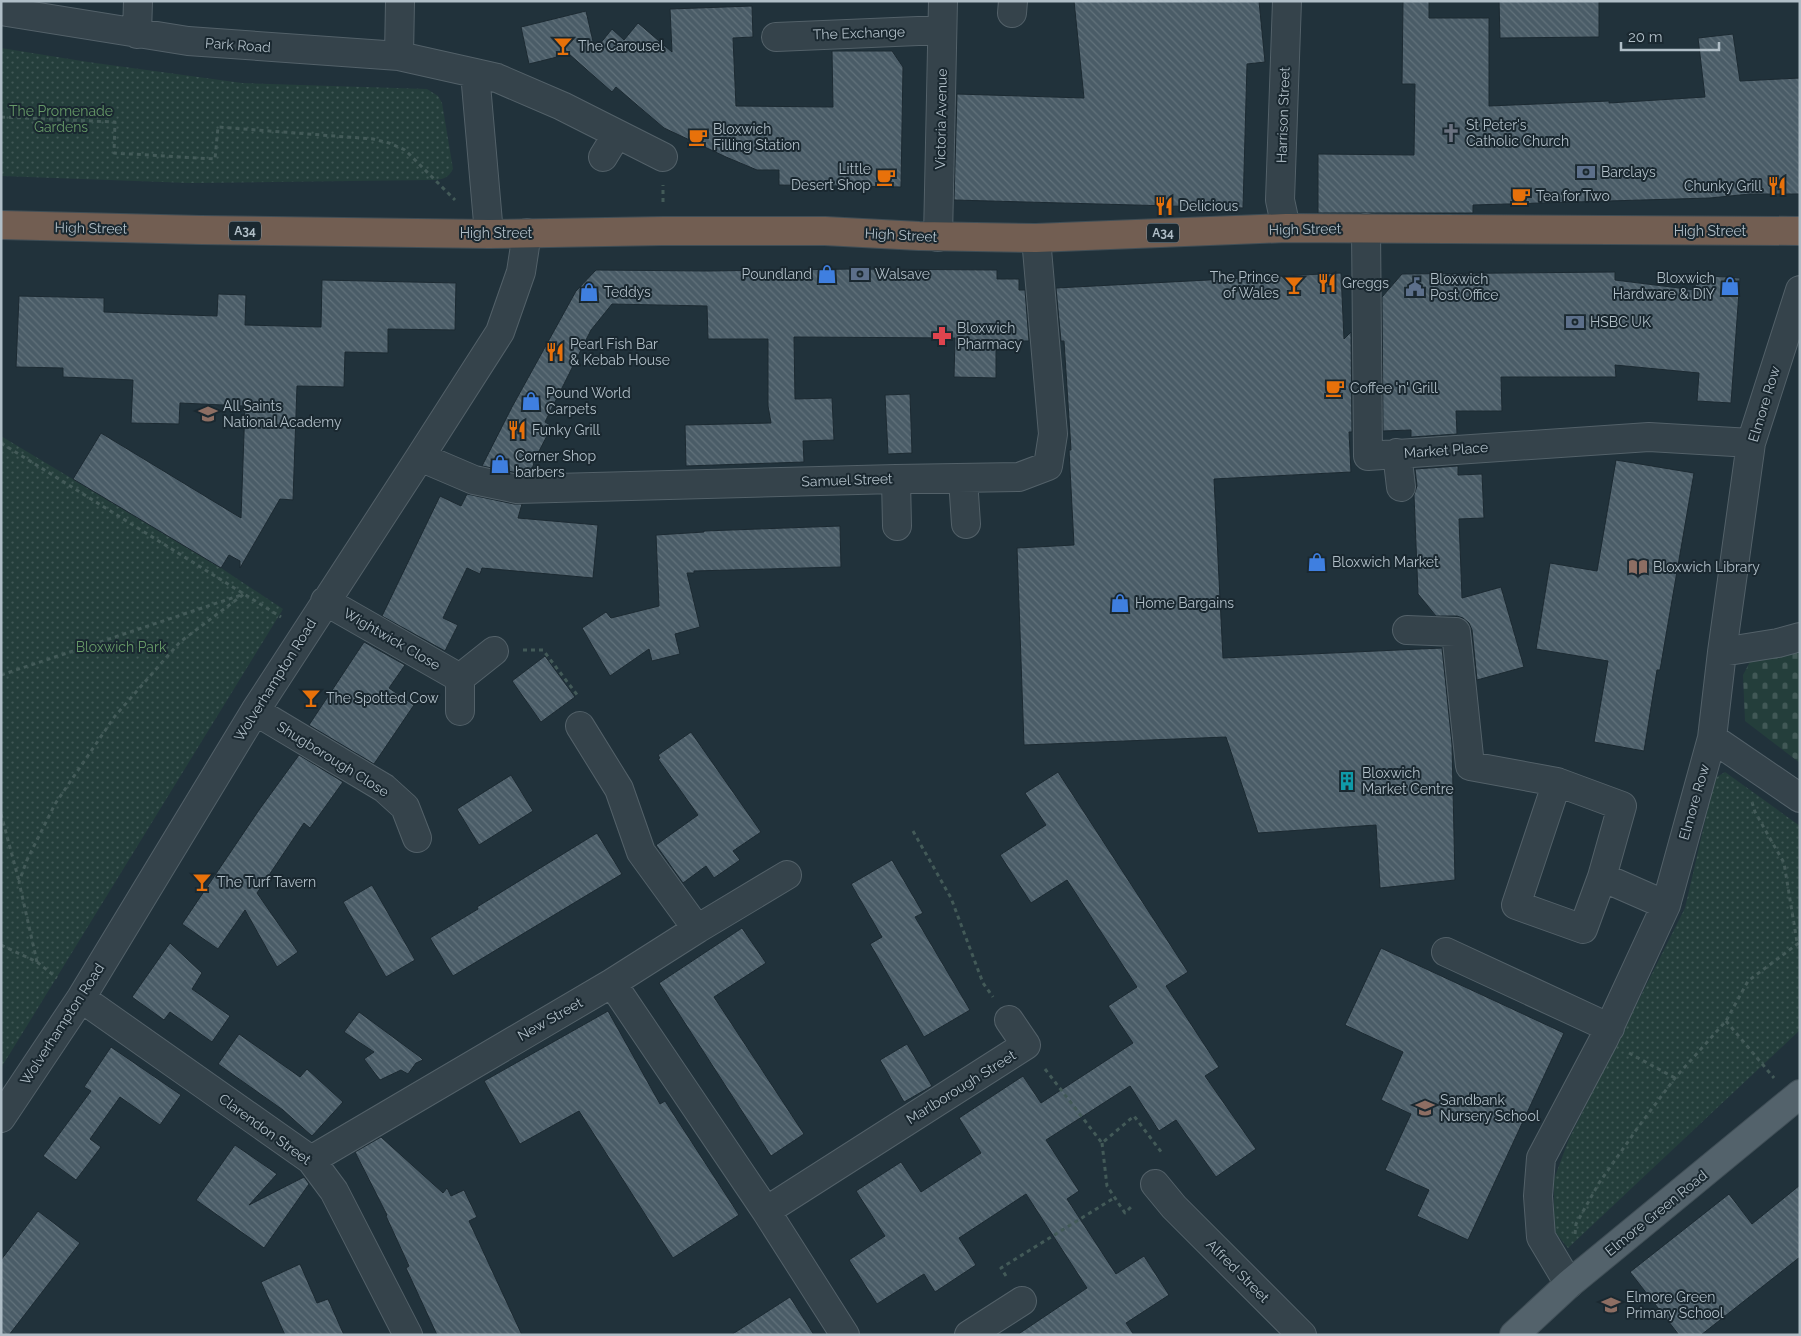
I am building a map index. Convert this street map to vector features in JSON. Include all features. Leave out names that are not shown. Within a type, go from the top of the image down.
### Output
[{"type":"highway","name":"High Street","points":[[1,225],[211,231],[489,234],[825,231],[938,237],[1036,238],[1286,228],[1800,231]]},
{"type":"main road","name":"Elmore Green Road","points":[[1514,1335],[1569,1284],[1796,1097]]},
{"type":"street","points":[[137,34],[138,1]]},
{"type":"street","points":[[399,56],[400,1]]},
{"type":"street","name":"Victoria Avenue","points":[[938,237],[943,1]]},
{"type":"street","name":"Harrison Street","points":[[1286,228],[1280,200],[1287,1]]},
{"type":"street","name":"Park Road","points":[[17,9],[137,34],[188,41],[399,56],[497,78],[526,90],[663,157]]},
{"type":"street","name":"The Exchange","points":[[776,37],[942,30]]},
{"type":"street","points":[[475,73],[489,234]]},
{"type":"street","points":[[603,157],[617,134]]},
{"type":"street","name":"Market Place","points":[[1366,228],[1368,456],[1649,437],[1751,443]]},
{"type":"street","name":"Wolverhampton Road","points":[[1,1118],[81,998],[305,632],[500,332],[521,272],[527,233]]},
{"type":"street","name":"Samuel Street","points":[[420,457],[474,480],[517,490],[1019,477],[1048,466],[1053,434],[1036,238]]},
{"type":"street","name":"Elmore Row","points":[[1569,1284],[1540,1237],[1538,1196],[1541,1158],[1607,1034],[1666,905],[1712,738],[1751,443],[1800,290]]},
{"type":"street","points":[[1397,453],[1401,487]]},
{"type":"street","points":[[896,479],[897,526]]},
{"type":"street","points":[[963,479],[966,524]]},
{"type":"street","name":"Wightwick Close","points":[[325,601],[460,678]]},
{"type":"street","points":[[1407,630],[1456,632],[1470,766],[1557,782],[1622,806],[1602,877],[1583,929],[1516,905],[1557,782]]},
{"type":"street","points":[[1722,652],[1778,643],[1800,637]]},
{"type":"street","points":[[460,711],[460,678],[494,651]]},
{"type":"street","name":"Shugborough Close","points":[[255,711],[384,788],[405,807],[417,838]]},
{"type":"street","points":[[580,726],[619,789],[641,852],[697,929]]},
{"type":"street","points":[[1712,738],[1800,798]]},
{"type":"street","name":"New Street","points":[[311,1160],[612,983],[787,875]]},
{"type":"street","points":[[1602,877],[1666,905]]},
{"type":"street","points":[[1446,952],[1607,1034]]},
{"type":"street","points":[[612,983],[766,1210],[845,1335]]},
{"type":"street","name":"Clarendon Street","points":[[81,998],[311,1160],[334,1192],[408,1335]]},
{"type":"street","name":"Marlborough Street","points":[[766,1210],[1026,1045],[1009,1020]]},
{"type":"street","name":"Alfred Street","points":[[1154,1184],[1167,1215],[1302,1335]]},
{"type":"street","points":[[969,1335],[1022,1300]]},
{"type":"path","points":[[1,116],[115,122],[114,153],[206,159],[215,159],[218,127],[373,139],[405,150],[456,200]]},
{"type":"path","points":[[662,231],[663,157]]},
{"type":"path","points":[[1,443],[305,632]]},
{"type":"path","points":[[1,675],[244,594]]},
{"type":"path","points":[[19,882],[27,860],[55,804],[115,716],[180,642],[244,594]]},
{"type":"path","points":[[494,651],[543,650],[580,699],[580,726]]},
{"type":"path","points":[[1569,1284],[1576,1224],[1600,1183],[1675,1078],[1726,1021],[1748,981],[1798,942],[1784,862],[1755,812],[1741,757]]},
{"type":"path","points":[[1,814],[19,882],[36,962]]},
{"type":"path","points":[[913,831],[951,898],[983,983],[1009,1020]]},
{"type":"path","points":[[1,945],[36,962],[81,998]]},
{"type":"path","points":[[1726,1021],[1796,1097]]},
{"type":"path","points":[[1607,1034],[1675,1078]]},
{"type":"path","points":[[1026,1045],[1102,1143],[1107,1186],[1125,1213],[1170,1165],[1134,1116],[1102,1143]]},
{"type":"path","points":[[1022,1300],[1001,1268],[1114,1198]]},
{"type":"green space","name":"The Promenade Gardens","points":[[1,48],[242,83],[427,89],[438,96],[442,103],[453,169],[449,175],[438,180],[189,183],[1,176]]},
{"type":"green space","name":"Bloxwich Park","points":[[1,436],[221,568],[283,609],[1,1068]]},
{"type":"green space","points":[[1800,648],[1800,763],[1745,721],[1743,675],[1751,660]]},
{"type":"green space","points":[[1725,772],[1800,826],[1800,1030],[1568,1248],[1554,1231],[1554,1179],[1569,1139],[1685,908],[1715,778]]},
{"type":"building","points":[[1074,1],[1259,1],[1265,62],[1247,64],[1243,208],[954,200],[957,94],[1084,98]]},
{"type":"building","points":[[1403,1],[1429,1],[1429,18],[1489,18],[1489,106],[1609,101],[1609,103],[1705,97],[1698,38],[1733,34],[1740,81],[1800,78],[1800,194],[1750,194],[1710,198],[1473,205],[1473,213],[1318,213],[1318,154],[1414,155],[1415,84],[1402,84]]},
{"type":"building","points":[[1499,1],[1599,1],[1599,37],[1500,38]]},
{"type":"building","points":[[752,6],[753,37],[733,38],[736,106],[833,107],[832,51],[892,51],[903,67],[901,187],[779,185],[779,170],[757,170],[664,128],[616,87],[612,92],[569,54],[529,64],[521,27],[586,11],[595,50],[612,29],[624,40],[638,23],[672,52],[670,9]]},
{"type":"building","points":[[596,270],[997,270],[997,279],[1019,279],[1019,290],[1025,290],[1029,341],[996,341],[996,378],[954,377],[955,338],[794,337],[795,399],[832,398],[834,440],[803,441],[804,462],[686,466],[685,425],[771,423],[768,406],[768,339],[708,339],[707,306],[612,304],[591,330],[545,422],[552,426],[535,459],[531,473],[518,473],[482,466],[576,291]]},
{"type":"building","points":[[1615,272],[1615,280],[1695,290],[1696,275],[1740,278],[1731,403],[1697,401],[1699,373],[1615,365],[1616,377],[1501,377],[1502,411],[1456,411],[1457,434],[1411,437],[1411,430],[1383,431],[1382,297],[1402,274]]},
{"type":"building","points":[[1341,273],[1344,339],[1351,332],[1352,432],[1349,432],[1351,472],[1214,479],[1223,658],[1442,648],[1452,744],[1455,880],[1380,888],[1376,825],[1258,833],[1226,737],[1024,745],[1017,548],[1074,545],[1069,450],[1071,450],[1064,341],[1061,341],[1056,288]]},
{"type":"building","points":[[322,280],[456,283],[455,330],[388,329],[388,353],[345,352],[344,387],[297,386],[293,500],[280,499],[240,568],[240,561],[229,555],[221,568],[73,479],[101,433],[241,518],[245,406],[180,403],[179,424],[131,423],[133,380],[63,377],[63,368],[16,367],[19,296],[104,298],[104,312],[217,316],[218,294],[246,295],[245,325],[321,327]]},
{"type":"building","points":[[910,394],[912,453],[888,454],[885,395]]},
{"type":"building","name":"Bloxwich Library","points":[[1616,460],[1694,473],[1660,670],[1657,670],[1644,751],[1594,742],[1608,661],[1536,649],[1550,563],[1597,571]]},
{"type":"building","points":[[1458,466],[1458,475],[1482,474],[1484,518],[1459,519],[1462,598],[1501,587],[1524,667],[1477,680],[1472,630],[1469,623],[1457,616],[1436,616],[1418,594],[1414,495],[1417,486],[1415,469]]},
{"type":"building","points":[[467,494],[522,504],[518,518],[598,525],[593,578],[482,568],[480,574],[467,568],[443,618],[458,625],[445,651],[382,616],[440,496],[461,506]]},
{"type":"building","points":[[840,526],[841,567],[694,571],[694,573],[687,573],[700,627],[675,634],[680,654],[652,661],[649,649],[610,676],[582,628],[606,612],[611,618],[659,606],[656,535],[704,531]]},
{"type":"building","points":[[364,642],[405,665],[389,688],[414,705],[374,764],[309,725]]},
{"type":"building","points":[[545,656],[575,697],[541,722],[512,681]]},
{"type":"building","points":[[691,732],[761,832],[733,851],[740,860],[714,878],[706,866],[683,883],[656,845],[698,815],[658,759],[660,758],[658,755]]},
{"type":"building","points":[[299,755],[343,782],[310,828],[304,823],[257,893],[298,952],[277,967],[245,910],[218,949],[182,924],[259,810]]},
{"type":"building","points":[[1058,772],[1188,972],[1166,986],[1219,1067],[1205,1076],[1256,1149],[1216,1177],[1176,1120],[1159,1131],[1130,1086],[1046,1140],[1079,1191],[1067,1199],[1116,1274],[1144,1256],[1169,1295],[1126,1323],[1134,1335],[1017,1335],[1087,1288],[1026,1194],[959,1238],[976,1265],[935,1292],[924,1274],[877,1304],[849,1260],[885,1236],[856,1191],[901,1162],[921,1192],[981,1153],[959,1118],[1023,1076],[1041,1103],[1133,1043],[1108,1006],[1137,987],[1067,880],[1031,903],[1000,855],[1046,825],[1025,793]]},
{"type":"building","points":[[511,775],[533,811],[479,845],[457,809]]},
{"type":"building","points":[[597,833],[622,874],[453,976],[430,938]]},
{"type":"building","points":[[892,860],[923,913],[915,917],[970,1010],[924,1037],[870,944],[882,937],[851,884]]},
{"type":"building","points":[[372,885],[415,960],[386,977],[343,902]]},
{"type":"building","points":[[742,928],[766,963],[714,997],[804,1134],[771,1156],[659,983]]},
{"type":"building","points":[[170,943],[202,973],[192,989],[230,1016],[212,1042],[170,1012],[164,1020],[132,997]]},
{"type":"building","points":[[1381,948],[1564,1033],[1468,1240],[1417,1216],[1429,1190],[1385,1170],[1411,1114],[1381,1100],[1403,1052],[1345,1025]]},
{"type":"building","points":[[608,1011],[660,1104],[665,1101],[739,1215],[673,1258],[579,1111],[520,1144],[484,1081]]},
{"type":"building","points":[[359,1012],[423,1060],[416,1063],[408,1074],[401,1070],[380,1080],[364,1059],[374,1052],[344,1032]]},
{"type":"building","points":[[239,1034],[300,1077],[307,1069],[343,1102],[312,1136],[283,1110],[218,1064]]},
{"type":"building","points":[[907,1044],[932,1086],[904,1102],[880,1060]]},
{"type":"building","points":[[111,1047],[181,1095],[160,1125],[120,1097],[90,1139],[101,1147],[76,1180],[43,1156],[91,1091],[84,1087]]},
{"type":"building","points":[[381,1137],[443,1193],[447,1188],[451,1196],[464,1190],[477,1217],[469,1221],[522,1335],[437,1335],[406,1268],[409,1266],[387,1215],[355,1152]]},
{"type":"building","points":[[235,1145],[277,1174],[249,1205],[304,1177],[309,1184],[264,1248],[196,1200]]},
{"type":"building","points":[[1800,1185],[1800,1257],[1701,1335],[1679,1335],[1630,1272],[1729,1194],[1752,1224]]},
{"type":"building","points":[[38,1211],[80,1243],[9,1335],[1,1335],[1,1260]]},
{"type":"building","points":[[300,1264],[317,1303],[328,1299],[344,1335],[285,1335],[261,1282]]},
{"type":"building","points":[[790,1297],[814,1335],[731,1335]]},
{"type":"place","name":"The Carousel","points":[[563,46]]},
{"type":"place","name":"St Peter's Catholic Church","points":[[1451,133]]},
{"type":"place","name":"Bloxwich Filling Station","points":[[698,137]]},
{"type":"place","name":"Barclays","points":[[1586,172]]},
{"type":"place","name":"Little Desert Shop","points":[[886,177]]},
{"type":"place","name":"Chunky Grill","points":[[1777,186]]},
{"type":"place","name":"Tea for Two","points":[[1521,196]]},
{"type":"place","name":"Delicious","points":[[1164,206]]},
{"type":"place","name":"Poundland","points":[[827,274]]},
{"type":"place","name":"Walsave","points":[[860,274]]},
{"type":"place","name":"Greggs","points":[[1327,283]]},
{"type":"place","name":"The Prince of Wales","points":[[1294,285]]},
{"type":"place","name":"Bloxwich Hardware & DIY","points":[[1730,286]]},
{"type":"place","name":"Bloxwich Post Office","points":[[1415,287]]},
{"type":"place","name":"Teddys","points":[[589,292]]},
{"type":"place","name":"HSBC UK","points":[[1575,322]]},
{"type":"place","name":"Bloxwich Pharmacy","points":[[942,336]]},
{"type":"place","name":"Pearl Fish Bar & Kebab House","points":[[555,352]]},
{"type":"place","name":"Coffee 'n' Grill","points":[[1335,388]]},
{"type":"place","name":"Pound World Carpets","points":[[531,401]]},
{"type":"place","name":"All Saints National Academy","points":[[208,414]]},
{"type":"place","name":"Funky Grill","points":[[517,430]]},
{"type":"place","name":"Corner Shop barbers","points":[[500,464]]},
{"type":"place","name":"Bloxwich Market","points":[[1317,562]]},
{"type":"place","name":"Bloxwich Library","points":[[1638,567]]},
{"type":"place","name":"Home Bargains","points":[[1120,603]]},
{"type":"place","name":"The Spotted Cow","points":[[311,698]]},
{"type":"place","name":"Bloxwich Market Centre","points":[[1347,781]]},
{"type":"place","name":"The Turf Tavern","points":[[202,882]]},
{"type":"place","name":"Sandbank Nursery School","points":[[1425,1108]]},
{"type":"place","name":"Elmore Green Primary School","points":[[1611,1305]]}]
